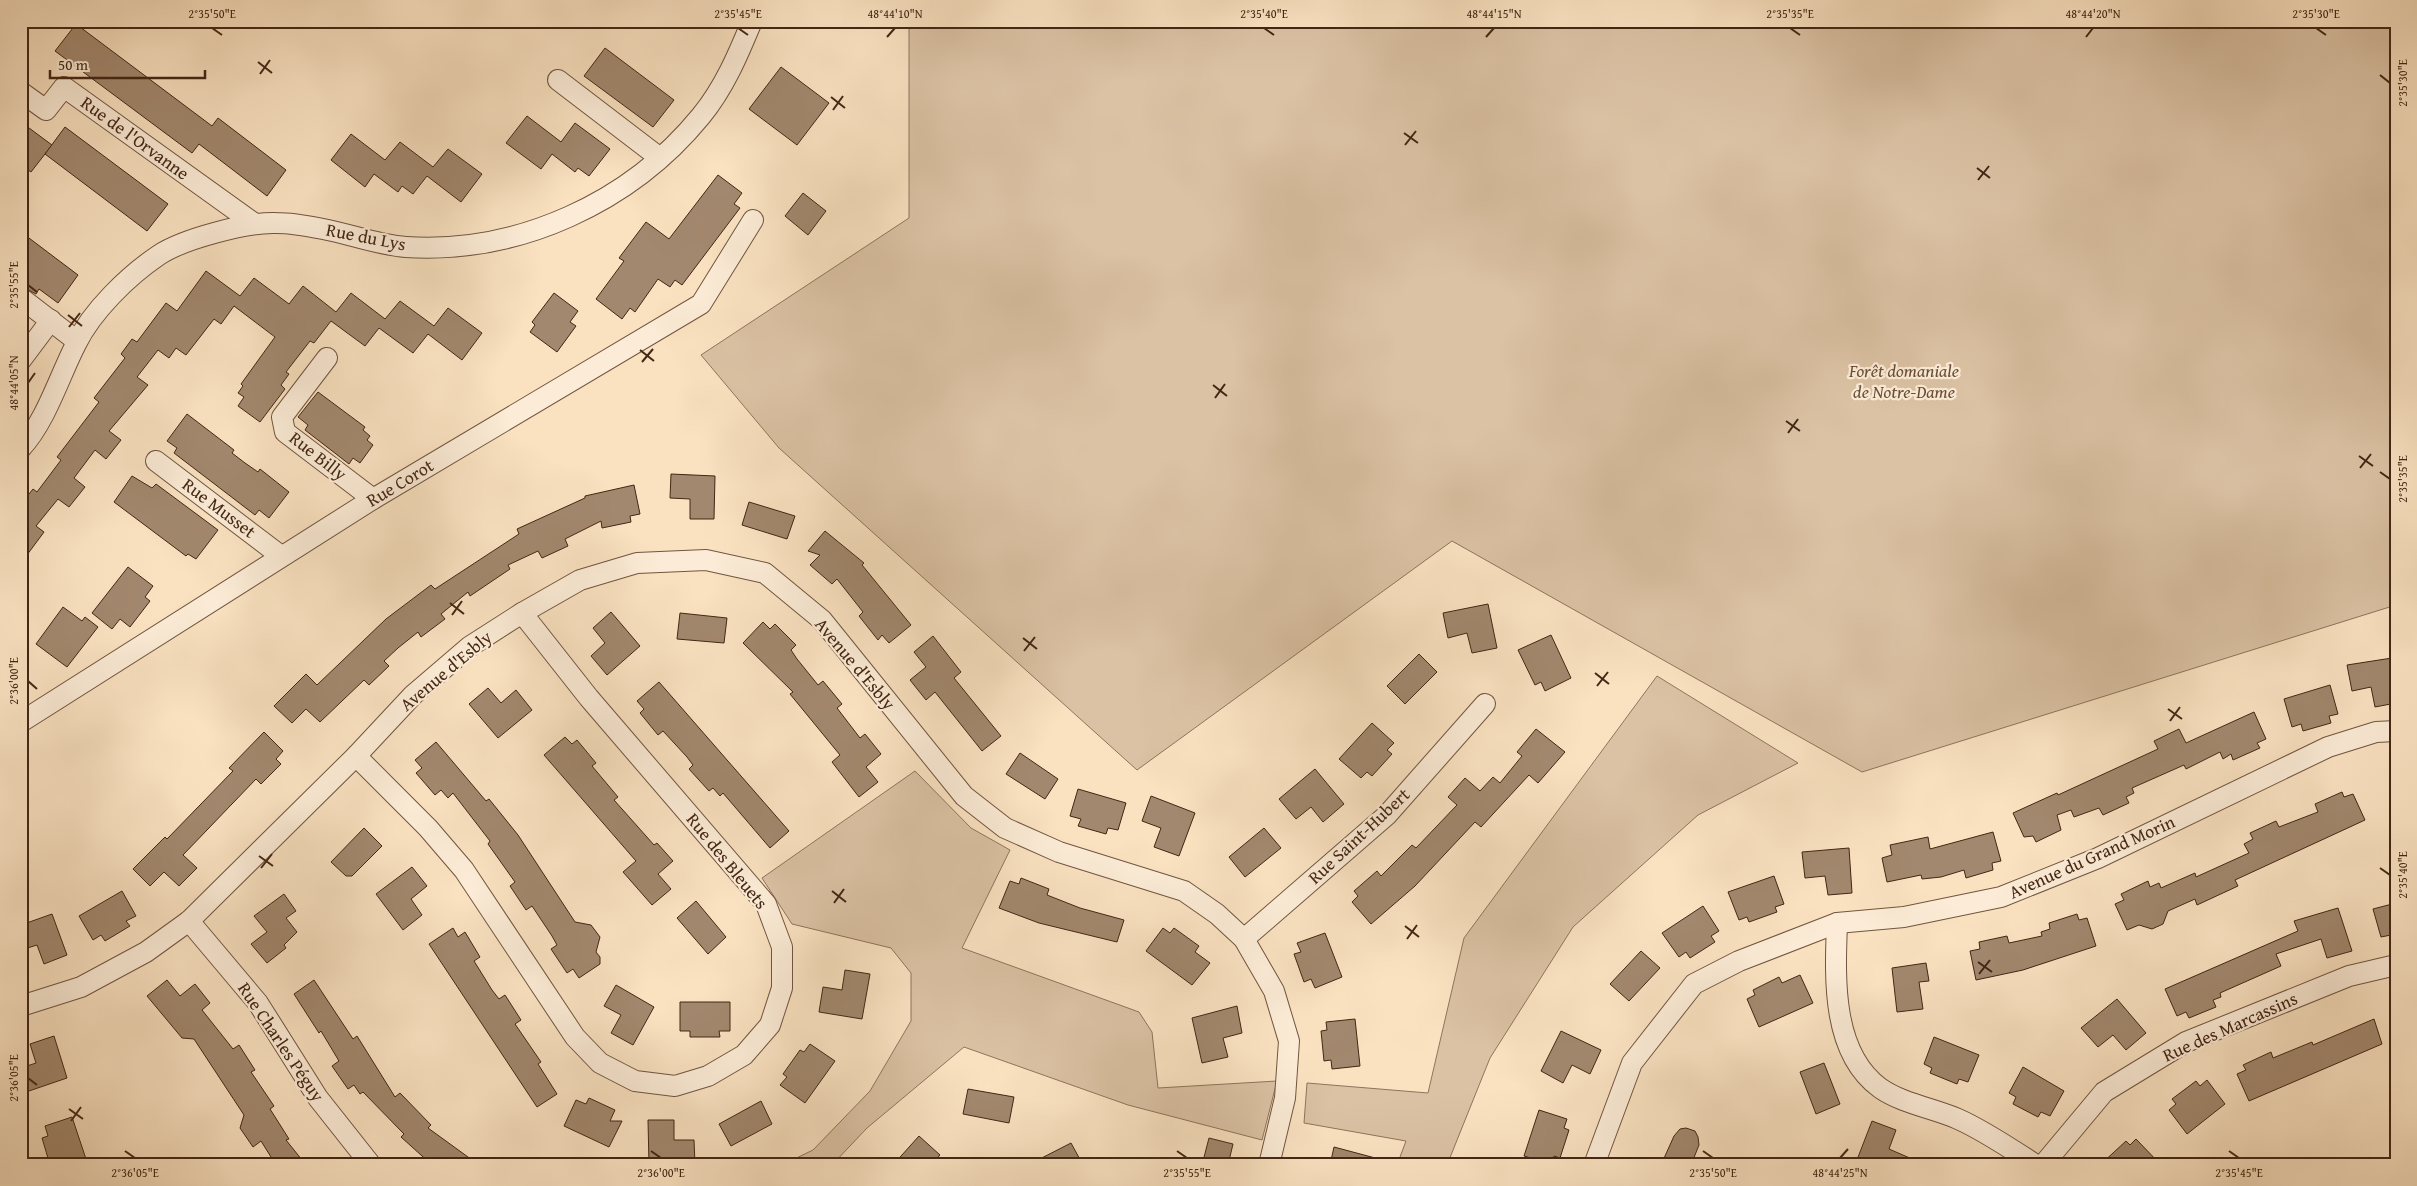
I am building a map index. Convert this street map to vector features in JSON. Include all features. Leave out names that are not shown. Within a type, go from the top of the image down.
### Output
[{"type":"street","name":"Rue du Lys","points":[[21,448],[48,405],[77,341],[112,294],[160,255],[202,237],[255,224],[276,223],[322,229],[405,247],[464,245],[516,236],[577,214],[619,192],[660,158],[706,109],[730,72],[752,21]]},
{"type":"street","points":[[558,80],[660,158]]},
{"type":"street","name":"Rue de l'Orvanne","points":[[21,92],[46,110],[64,87],[255,224]]},
{"type":"street","name":"Rue Corot","points":[[21,722],[373,499],[701,304],[753,220]]},
{"type":"street","points":[[21,298],[77,341]]},
{"type":"street","points":[[21,360],[51,320]]},
{"type":"street","name":"Rue Billy","points":[[327,358],[282,417],[284,432],[373,499]]},
{"type":"street","name":"Rue Musset","points":[[156,461],[281,556]]},
{"type":"street","name":"Avenue d'Esbly","points":[[21,1006],[81,987],[146,952],[189,921],[356,756],[413,694],[469,647],[522,613],[580,580],[637,563],[706,560],[765,573],[822,620],[964,796],[1005,828],[1059,852],[1184,892],[1217,914],[1244,939],[1274,991],[1289,1041],[1285,1098],[1269,1165]]},
{"type":"street","name":"Rue des Bleuets","points":[[356,756],[428,828],[464,870],[575,1037],[600,1063],[635,1080],[675,1086],[708,1076],[744,1054],[770,1026],[782,988],[782,947],[766,904],[589,698],[522,613]]},
{"type":"street","name":"Rue Saint-Hubert","points":[[1244,939],[1386,815],[1485,704]]},
{"type":"street","name":"Avenue du Grand Morin","points":[[1594,1165],[1632,1063],[1694,984],[1739,961],[1837,923],[1904,918],[2000,897],[2098,858],[2328,747],[2376,732],[2396,731]]},
{"type":"street","name":"Rue Charles Péguy","points":[[189,921],[258,1003],[318,1098],[371,1165]]},
{"type":"street","points":[[1837,923],[1835,980],[1843,1028],[1856,1062],[1880,1088],[1916,1105],[1957,1119],[2036,1165]]},
{"type":"street","name":"Rue des Marcassins","points":[[2043,1165],[2104,1092],[2186,1042],[2349,976],[2396,965]]},
{"type":"green space","name":"Forêt domaniale de Notre-Dame","points":[[909,21],[2396,21],[2396,605],[1862,772],[1452,541],[1137,770],[779,448],[701,355],[909,218]]},
{"type":"green space","points":[[1657,676],[1798,763],[1698,815],[1573,927],[1490,1058],[1447,1165],[1397,1165],[1406,1141],[1304,1123],[1307,1083],[1428,1093],[1464,938]]},
{"type":"green space","points":[[915,771],[971,828],[1010,850],[962,948],[1139,1012],[1152,1032],[1158,1088],[1277,1081],[1262,1140],[1128,1105],[964,1047],[867,1128],[832,1165],[782,1165],[813,1150],[870,1091],[911,1021],[911,973],[891,948],[792,924],[762,878]]},
{"type":"building","points":[[76,24],[212,126],[218,118],[286,170],[267,196],[199,144],[192,153],[55,51]]},
{"type":"building","points":[[605,48],[674,100],[653,127],[584,76]]},
{"type":"building","points":[[781,67],[829,103],[797,145],[749,109]]},
{"type":"building","points":[[527,116],[561,142],[575,123],[610,149],[589,176],[578,168],[575,172],[552,154],[541,169],[506,143]]},
{"type":"building","points":[[21,122],[52,145],[31,172],[21,165]]},
{"type":"building","points":[[65,127],[168,204],[147,231],[45,154]]},
{"type":"building","points":[[351,134],[385,160],[400,142],[433,167],[448,149],[482,174],[461,202],[427,176],[413,194],[402,186],[398,192],[374,174],[365,187],[331,160]]},
{"type":"building","points":[[718,175],[742,193],[734,204],[740,208],[682,285],[675,280],[670,287],[658,279],[635,312],[630,308],[622,319],[596,299],[624,261],[619,258],[646,222],[669,239]]},
{"type":"building","points":[[803,193],[826,211],[808,235],[785,216]]},
{"type":"building","points":[[21,232],[78,275],[58,303],[39,289],[36,294],[21,286]]},
{"type":"building","points":[[206,271],[240,296],[254,278],[289,304],[303,286],[336,312],[351,293],[385,319],[400,301],[434,326],[448,308],[482,333],[462,360],[428,334],[413,353],[379,328],[365,346],[331,321],[314,343],[310,341],[286,372],[289,374],[281,385],[285,389],[260,422],[238,406],[244,397],[238,393],[243,386],[241,384],[275,337],[234,306],[221,324],[214,319],[186,355],[176,348],[169,358],[158,350],[137,377],[148,385],[109,431],[121,440],[106,459],[95,450],[74,478],[85,487],[69,507],[58,499],[36,526],[44,532],[21,563],[21,504],[33,489],[37,492],[61,460],[57,457],[99,402],[94,398],[125,358],[121,354],[132,339],[137,342],[166,303],[177,311]]},
{"type":"building","points":[[554,293],[578,311],[570,322],[576,326],[557,352],[530,332],[535,325],[532,322]]},
{"type":"building","points":[[318,392],[365,427],[363,430],[370,436],[367,440],[373,445],[360,463],[353,458],[349,464],[305,430],[308,425],[298,417]]},
{"type":"building","points":[[187,414],[234,450],[232,453],[245,463],[258,472],[260,469],[289,492],[269,518],[259,510],[255,515],[174,453],[177,448],[167,441]]},
{"type":"building","points":[[671,474],[715,476],[714,519],[690,519],[690,499],[670,498]]},
{"type":"building","points":[[132,476],[152,488],[156,484],[218,530],[196,559],[188,554],[186,556],[114,502]]},
{"type":"building","points":[[634,485],[640,514],[630,516],[631,522],[602,528],[601,521],[565,539],[568,546],[542,558],[538,551],[508,565],[510,569],[470,596],[468,592],[441,614],[445,619],[421,637],[418,632],[398,648],[384,661],[389,666],[369,685],[364,680],[320,722],[306,709],[292,723],[274,706],[306,674],[317,685],[386,619],[431,585],[435,589],[519,534],[517,529],[585,498],[585,496]]},
{"type":"building","points":[[749,502],[795,516],[787,539],[742,525]]},
{"type":"building","points":[[825,531],[864,563],[862,565],[911,625],[889,643],[882,635],[878,640],[859,616],[863,612],[837,579],[832,584],[810,565],[820,555],[808,551]]},
{"type":"building","points":[[128,567],[153,586],[145,597],[150,601],[130,627],[120,619],[112,629],[92,613]]},
{"type":"building","points":[[1488,604],[1497,648],[1472,653],[1467,633],[1448,638],[1443,613]]},
{"type":"building","points":[[63,607],[82,621],[85,617],[98,627],[67,667],[36,644]]},
{"type":"building","points":[[611,612],[640,646],[607,675],[591,656],[605,643],[593,628]]},
{"type":"building","points":[[680,613],[727,618],[724,643],[677,639]]},
{"type":"building","points":[[763,622],[770,629],[775,624],[796,645],[791,650],[797,659],[818,685],[823,681],[842,704],[837,708],[860,738],[865,734],[881,754],[866,767],[878,782],[859,797],[832,762],[840,755],[790,694],[793,692],[743,643]]},
{"type":"building","points":[[1551,635],[1571,678],[1545,691],[1541,682],[1535,685],[1518,650]]},
{"type":"building","points":[[933,636],[961,672],[954,678],[1001,736],[982,751],[935,692],[926,700],[910,680],[926,667],[914,652]]},
{"type":"building","points":[[1419,654],[1437,672],[1405,704],[1387,686]]},
{"type":"building","points":[[2392,658],[2396,676],[2396,703],[2375,707],[2371,687],[2352,691],[2347,665]]},
{"type":"building","points":[[659,682],[789,831],[770,848],[723,793],[720,796],[713,788],[709,791],[689,769],[693,765],[687,757],[663,731],[658,735],[640,713],[644,709],[637,701]]},
{"type":"building","points":[[2330,685],[2338,714],[2329,716],[2331,723],[2303,731],[2301,724],[2292,727],[2284,699]]},
{"type":"building","points":[[488,688],[501,703],[516,690],[532,710],[498,738],[469,704]]},
{"type":"building","points":[[2254,712],[2266,739],[2257,743],[2260,748],[2233,760],[2231,754],[2223,759],[2220,752],[2186,769],[2184,765],[2132,788],[2134,793],[2126,797],[2129,803],[2103,815],[2099,808],[2074,817],[2071,810],[2057,815],[2061,830],[2036,842],[2033,836],[2024,837],[2013,813],[2057,793],[2058,795],[2158,749],[2154,741],[2179,729],[2186,743]]},
{"type":"building","points":[[1372,723],[1394,743],[1387,750],[1392,754],[1372,776],[1367,772],[1361,778],[1339,759]]},
{"type":"building","points":[[1536,729],[1565,752],[1538,783],[1529,775],[1481,827],[1475,822],[1415,886],[1371,924],[1352,902],[1358,896],[1354,891],[1377,871],[1381,876],[1412,845],[1416,848],[1457,805],[1448,797],[1465,778],[1480,791],[1493,777],[1500,783],[1522,756],[1517,752]]},
{"type":"building","points":[[264,732],[283,751],[276,759],[281,764],[261,784],[256,779],[183,855],[197,868],[179,886],[164,872],[150,886],[133,869],[165,837],[167,839],[233,771],[229,768]]},
{"type":"building","points":[[565,737],[572,744],[577,740],[596,763],[592,766],[618,797],[614,800],[654,845],[657,843],[673,861],[658,874],[671,889],[652,905],[623,872],[636,861],[544,755]]},
{"type":"building","points":[[436,742],[486,801],[489,799],[518,835],[575,922],[591,925],[600,937],[596,952],[600,957],[600,964],[579,978],[573,969],[567,973],[551,949],[557,945],[552,936],[532,906],[526,910],[510,886],[515,882],[488,844],[490,841],[453,793],[448,798],[441,790],[435,795],[416,773],[422,768],[415,760]]},
{"type":"building","points":[[1020,753],[1058,779],[1045,799],[1006,774]]},
{"type":"building","points":[[1315,769],[1344,804],[1323,822],[1311,807],[1296,819],[1279,799]]},
{"type":"building","points":[[1078,789],[1126,803],[1118,830],[1108,828],[1106,834],[1078,826],[1081,819],[1070,816]]},
{"type":"building","points":[[2342,792],[2344,797],[2353,794],[2365,820],[2235,880],[2238,886],[2197,905],[2195,899],[2168,911],[2163,924],[2152,929],[2139,925],[2127,930],[2115,904],[2124,900],[2121,894],[2148,881],[2150,887],[2159,883],[2161,888],[2195,873],[2196,877],[2249,853],[2244,844],[2253,839],[2250,833],[2276,821],[2279,827],[2318,812],[2315,804]]},
{"type":"building","points":[[1151,796],[1195,813],[1179,856],[1154,847],[1161,828],[1142,821]]},
{"type":"building","points":[[364,828],[382,846],[352,876],[346,876],[331,862]]},
{"type":"building","points":[[1264,828],[1281,848],[1245,877],[1229,857]]},
{"type":"building","points":[[1993,832],[2001,861],[1992,863],[1993,870],[1966,878],[1964,870],[1941,877],[1922,879],[1921,875],[1887,882],[1882,858],[1892,855],[1890,845],[1928,837],[1930,849]]},
{"type":"building","points":[[1849,848],[1852,893],[1828,895],[1825,876],[1805,878],[1802,852]]},
{"type":"building","points":[[412,867],[427,886],[411,899],[422,915],[403,930],[376,894]]},
{"type":"building","points":[[1774,876],[1784,904],[1775,907],[1777,912],[1749,922],[1747,917],[1739,920],[1728,892]]},
{"type":"building","points":[[1021,878],[1049,889],[1047,895],[1080,908],[1124,920],[1117,942],[1039,923],[999,908],[1010,881],[1019,884]]},
{"type":"building","points":[[122,891],[136,916],[126,921],[130,926],[105,941],[101,935],[93,940],[79,916]]},
{"type":"building","points":[[284,894],[296,911],[286,918],[297,932],[284,945],[286,948],[267,963],[251,944],[267,932],[254,916]]},
{"type":"building","points":[[696,901],[726,937],[708,954],[677,918]]},
{"type":"building","points":[[2396,903],[2396,934],[2381,937],[2373,909]]},
{"type":"building","points":[[1703,906],[1719,931],[1711,936],[1715,942],[1690,958],[1686,952],[1679,957],[1662,933]]},
{"type":"building","points":[[2338,908],[2352,951],[2327,958],[2321,939],[2276,954],[2281,966],[2220,993],[2221,997],[2213,1000],[2216,1007],[2189,1018],[2186,1012],[2177,1016],[2165,989],[2298,931],[2294,921]]},
{"type":"building","points":[[52,914],[67,955],[44,964],[37,945],[21,950],[21,925]]},
{"type":"building","points":[[2077,914],[2079,920],[2087,918],[2096,946],[2023,970],[1976,980],[1970,951],[1980,949],[1979,942],[2007,936],[2009,943],[2042,936],[2041,932],[2050,929],[2049,923]]},
{"type":"building","points":[[453,928],[458,937],[465,932],[480,957],[474,961],[492,990],[499,999],[505,995],[521,1020],[515,1024],[541,1062],[538,1064],[557,1094],[537,1107],[429,944]]},
{"type":"building","points":[[1163,928],[1170,933],[1174,928],[1199,946],[1195,952],[1210,963],[1192,985],[1146,951]]},
{"type":"building","points":[[1325,933],[1342,977],[1315,988],[1311,979],[1304,982],[1294,954],[1301,952],[1297,943]]},
{"type":"building","points":[[1641,951],[1660,968],[1629,1001],[1610,984]]},
{"type":"building","points":[[1926,963],[1929,981],[1919,982],[1923,1009],[1897,1012],[1892,968]]},
{"type":"building","points":[[845,970],[870,974],[862,1019],[819,1012],[823,987],[842,990]]},
{"type":"building","points":[[1800,975],[1813,1003],[1759,1027],[1747,999],[1755,995],[1753,990],[1779,977],[1782,983]]},
{"type":"building","points":[[167,980],[180,996],[195,984],[210,1003],[202,1010],[233,1049],[239,1045],[255,1070],[251,1072],[274,1106],[270,1109],[289,1139],[286,1140],[306,1165],[276,1165],[261,1141],[253,1147],[240,1128],[244,1115],[194,1039],[182,1038],[147,996]]},
{"type":"building","points":[[314,980],[353,1039],[357,1036],[395,1097],[400,1093],[431,1125],[428,1128],[479,1165],[432,1165],[401,1137],[404,1134],[363,1092],[360,1094],[354,1085],[348,1089],[332,1066],[339,1061],[321,1031],[319,1033],[294,994]]},
{"type":"building","points":[[616,985],[654,1007],[633,1045],[611,1033],[621,1015],[604,1006]]},
{"type":"building","points":[[2117,999],[2146,1033],[2126,1050],[2113,1035],[2098,1047],[2081,1028]]},
{"type":"building","points":[[680,1002],[730,1002],[730,1031],[719,1031],[720,1037],[690,1037],[690,1031],[680,1031]]},
{"type":"building","points":[[1237,1006],[1242,1033],[1223,1038],[1228,1057],[1202,1063],[1192,1018]]},
{"type":"building","points":[[1355,1019],[1360,1066],[1332,1069],[1331,1060],[1324,1061],[1321,1031],[1327,1030],[1326,1022]]},
{"type":"building","points":[[2374,1019],[2382,1044],[2249,1101],[2237,1074],[2246,1070],[2243,1065],[2271,1052],[2273,1058],[2312,1042],[2313,1045]]},
{"type":"building","points":[[1561,1031],[1601,1050],[1590,1074],[1572,1065],[1563,1083],[1541,1071]]},
{"type":"building","points":[[54,1036],[67,1078],[26,1092],[21,1079],[21,1068],[36,1063],[30,1044]]},
{"type":"building","points":[[1934,1037],[1979,1055],[1968,1082],[1959,1079],[1957,1084],[1930,1073],[1932,1068],[1924,1064]]},
{"type":"building","points":[[810,1044],[835,1061],[805,1103],[780,1085],[787,1077],[783,1074],[800,1050],[804,1052]]},
{"type":"building","points":[[1824,1063],[1840,1104],[1816,1114],[1800,1072]]},
{"type":"building","points":[[2023,1067],[2064,1091],[2050,1116],[2041,1112],[2038,1117],[2013,1104],[2016,1097],[2009,1093]]},
{"type":"building","points":[[2207,1080],[2225,1104],[2187,1134],[2169,1110],[2176,1104],[2172,1099],[2196,1081],[2200,1086]]},
{"type":"building","points":[[968,1089],[1014,1097],[1009,1123],[963,1114]]},
{"type":"building","points":[[589,1098],[615,1110],[610,1121],[622,1121],[609,1147],[564,1126],[576,1100],[586,1104]]},
{"type":"building","points":[[761,1101],[772,1124],[731,1146],[719,1124]]},
{"type":"building","points":[[1539,1110],[1567,1119],[1564,1128],[1569,1130],[1560,1158],[1554,1156],[1551,1164],[1524,1156]]},
{"type":"building","points":[[72,1117],[88,1165],[50,1165],[42,1138],[48,1136],[45,1126]]},
{"type":"building","points":[[648,1120],[674,1120],[674,1140],[694,1140],[695,1164],[649,1165]]},
{"type":"building","points":[[1872,1121],[1896,1130],[1889,1149],[1926,1165],[1855,1165]]},
{"type":"building","points":[[1686,1128],[1695,1131],[1698,1137],[1699,1145],[1691,1165],[1661,1165],[1674,1136],[1680,1129]]},
{"type":"building","points":[[919,1136],[940,1155],[931,1165],[893,1165]]},
{"type":"building","points":[[1209,1138],[1233,1144],[1228,1165],[1202,1165]]},
{"type":"building","points":[[2136,1139],[2161,1165],[2100,1165],[2126,1141],[2130,1145]]},
{"type":"building","points":[[1071,1143],[1083,1165],[1028,1165]]},
{"type":"building","points":[[1334,1147],[1379,1159],[1378,1165],[1330,1165]]}]
